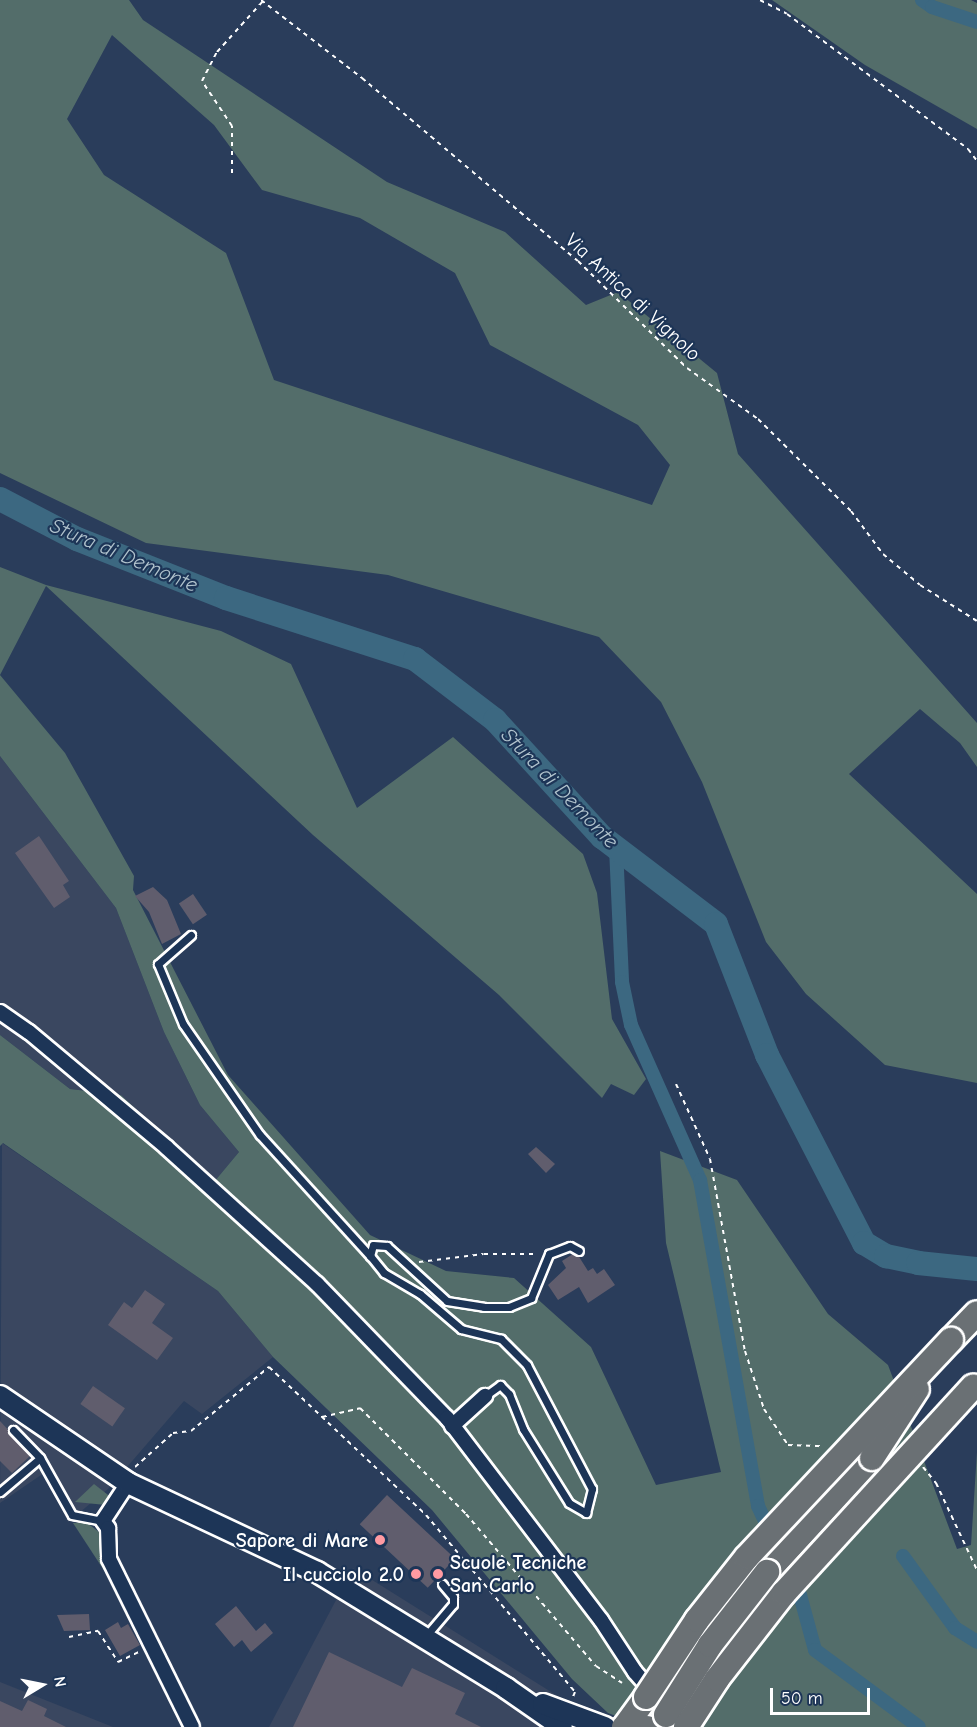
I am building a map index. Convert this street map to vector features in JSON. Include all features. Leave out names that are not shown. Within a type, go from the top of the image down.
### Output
[{"type":"highway","points":[[648,1725],[646,1697],[697,1620],[747,1557],[977,1313]]},
{"type":"highway","points":[[648,1725],[744,1599],[872,1458],[951,1340]]},
{"type":"highway","points":[[872,1458],[975,1385]]},
{"type":"highway","points":[[648,1725],[717,1679],[784,1593],[975,1385]]},
{"type":"main road","points":[[0,1396],[128,1484],[317,1572],[506,1688],[563,1720],[648,1725]]},
{"type":"street","points":[[0,1012],[29,1032],[167,1148],[317,1284],[457,1421],[601,1620],[635,1672],[648,1725]]},
{"type":"street","points":[[457,1421],[484,1396]]},
{"type":"street","points":[[128,1484],[104,1521],[108,1528],[109,1559],[154,1644],[192,1727]]},
{"type":"lane","points":[[191,935],[158,964],[183,1024],[260,1135],[384,1273],[420,1294],[461,1329],[501,1339],[527,1365],[592,1490],[586,1513],[569,1503],[523,1429],[510,1394],[500,1385],[484,1396]]},
{"type":"lane","points":[[370,1256],[373,1245],[387,1246],[447,1301],[509,1307],[531,1298],[549,1254],[570,1246],[579,1251]]},
{"type":"lane","points":[[13,1430],[40,1458],[72,1515],[104,1521]]},
{"type":"lane","points":[[0,1492],[40,1458]]},
{"type":"lane","points":[[424,1638],[453,1604],[453,1597],[442,1584]]},
{"type":"path","points":[[760,0],[787,14],[968,149],[977,161]]},
{"type":"path","points":[[232,173],[232,126],[202,81],[217,52],[262,1]]},
{"type":"path","name":"Via Antica di Vignolo","points":[[262,1],[362,78],[578,261],[687,368],[758,419],[851,511],[883,554],[920,585],[977,621]]},
{"type":"path","points":[[676,1084],[710,1159],[745,1351],[764,1409],[788,1445],[827,1446]]},
{"type":"path","points":[[404,1261],[443,1261],[484,1254],[549,1254]]},
{"type":"path","points":[[128,1484],[137,1462],[173,1433],[191,1431],[269,1367],[426,1515],[575,1692],[563,1720]]},
{"type":"path","points":[[322,1417],[360,1408],[466,1514],[596,1666],[622,1683]]},
{"type":"path","points":[[918,1461],[936,1483],[977,1570]]},
{"type":"path","points":[[69,1637],[98,1631],[118,1662],[154,1644]]},
{"type":"shaded area","points":[[0,756],[116,908],[164,1032],[200,1105],[239,1152],[214,1182],[121,1095],[70,1089],[0,1035]]},
{"type":"shaded area","points":[[2,1143],[218,1291],[273,1357],[202,1414],[184,1401],[108,1489],[68,1522],[44,1473],[0,1503]]},
{"type":"shaded area","points":[[353,1568],[572,1705],[644,1727],[269,1727]]},
{"type":"shaded area","points":[[0,1682],[113,1727],[0,1727]]},
{"type":"green space","points":[[0,0],[129,0],[143,20],[387,182],[505,232],[586,305],[618,292],[717,373],[738,454],[977,723],[977,767],[960,743],[920,709],[849,774],[977,894],[977,1083],[885,1065],[806,994],[766,942],[702,782],[661,702],[599,637],[388,575],[146,543],[0,473]],"holes":[[[112,35],[214,125],[262,190],[360,218],[455,273],[490,345],[638,425],[670,465],[652,505],[274,380],[226,253],[104,175],[67,119]]]},
{"type":"green space","points":[[772,0],[971,0],[977,3],[977,129],[865,65]]},
{"type":"green space","points":[[0,567],[46,585],[221,631],[291,664],[357,808],[453,737],[583,854],[597,893],[612,1019],[646,1079],[634,1095],[611,1084],[602,1098],[499,995],[313,835],[46,586],[0,675]]},
{"type":"green space","points":[[0,675],[65,753],[134,876],[133,890],[228,1075],[370,1235],[446,1271],[514,1278],[591,1347],[656,1485],[721,1472],[666,1243],[660,1151],[737,1180],[828,1314],[888,1365],[957,1549],[971,1545],[977,1452],[977,1727],[644,1727],[608,1713],[572,1679],[432,1510],[273,1357],[218,1291],[3,1143],[0,1146],[0,1035],[70,1089],[121,1095],[214,1182],[239,1152],[200,1105],[164,1032],[116,908],[0,756]]},
{"type":"green space","points":[[94,1484],[112,1498],[106,1505],[75,1502]]},
{"type":"green space","points":[[86,1522],[99,1532],[105,1572],[73,1523]]},
{"type":"building","points":[[39,836],[69,881],[63,885],[70,897],[54,908],[15,853]]},
{"type":"building","points":[[153,887],[167,900],[181,934],[162,944],[149,912],[135,896]]},
{"type":"building","points":[[193,894],[207,915],[193,924],[179,904]]},
{"type":"building","points":[[536,1147],[555,1164],[546,1173],[528,1154]]},
{"type":"building","points":[[576,1252],[588,1271],[593,1268],[597,1274],[604,1269],[615,1285],[588,1303],[579,1287],[558,1300],[548,1285],[566,1268],[562,1261]]},
{"type":"building","points":[[145,1290],[165,1304],[152,1323],[173,1338],[157,1360],[108,1325],[124,1302],[132,1308]]},
{"type":"building","points":[[93,1386],[125,1408],[112,1426],[80,1404]]},
{"type":"building","points":[[0,1421],[31,1455],[12,1473],[0,1461]]},
{"type":"building","points":[[387,1495],[455,1558],[428,1588],[360,1524]]},
{"type":"building","points":[[236,1606],[256,1631],[265,1623],[273,1633],[251,1652],[242,1640],[234,1647],[215,1624]]},
{"type":"building","points":[[89,1614],[90,1630],[64,1631],[57,1615]]},
{"type":"building","points":[[118,1622],[121,1628],[128,1624],[140,1645],[120,1656],[105,1630]]},
{"type":"building","points":[[329,1652],[402,1687],[412,1668],[465,1693],[455,1714],[481,1727],[293,1727]]},
{"type":"building","points":[[28,1700],[47,1709],[44,1716],[66,1727],[0,1727],[0,1701],[22,1711]]},
{"type":"waterway","points":[[922,0],[932,7],[977,22]]},
{"type":"waterway","name":"Stura di Demonte","points":[[0,499],[77,539],[226,598],[415,659],[495,720],[602,837],[716,924],[767,1055],[864,1243],[886,1256],[918,1263],[977,1269]]},
{"type":"waterway","points":[[616,848],[622,982],[631,1025],[700,1180],[758,1506],[772,1536]]},
{"type":"waterway","points":[[780,1553],[800,1595],[815,1650],[919,1727]]},
{"type":"waterway","points":[[903,1556],[955,1628],[977,1642]]},
{"type":"place","name":"Sapore di Mare","points":[[380,1540]]},
{"type":"place","name":"Il cucciolo 2.0","points":[[416,1574]]},
{"type":"place","name":"Scuole Tecniche San Carlo","points":[[438,1574]]}]
